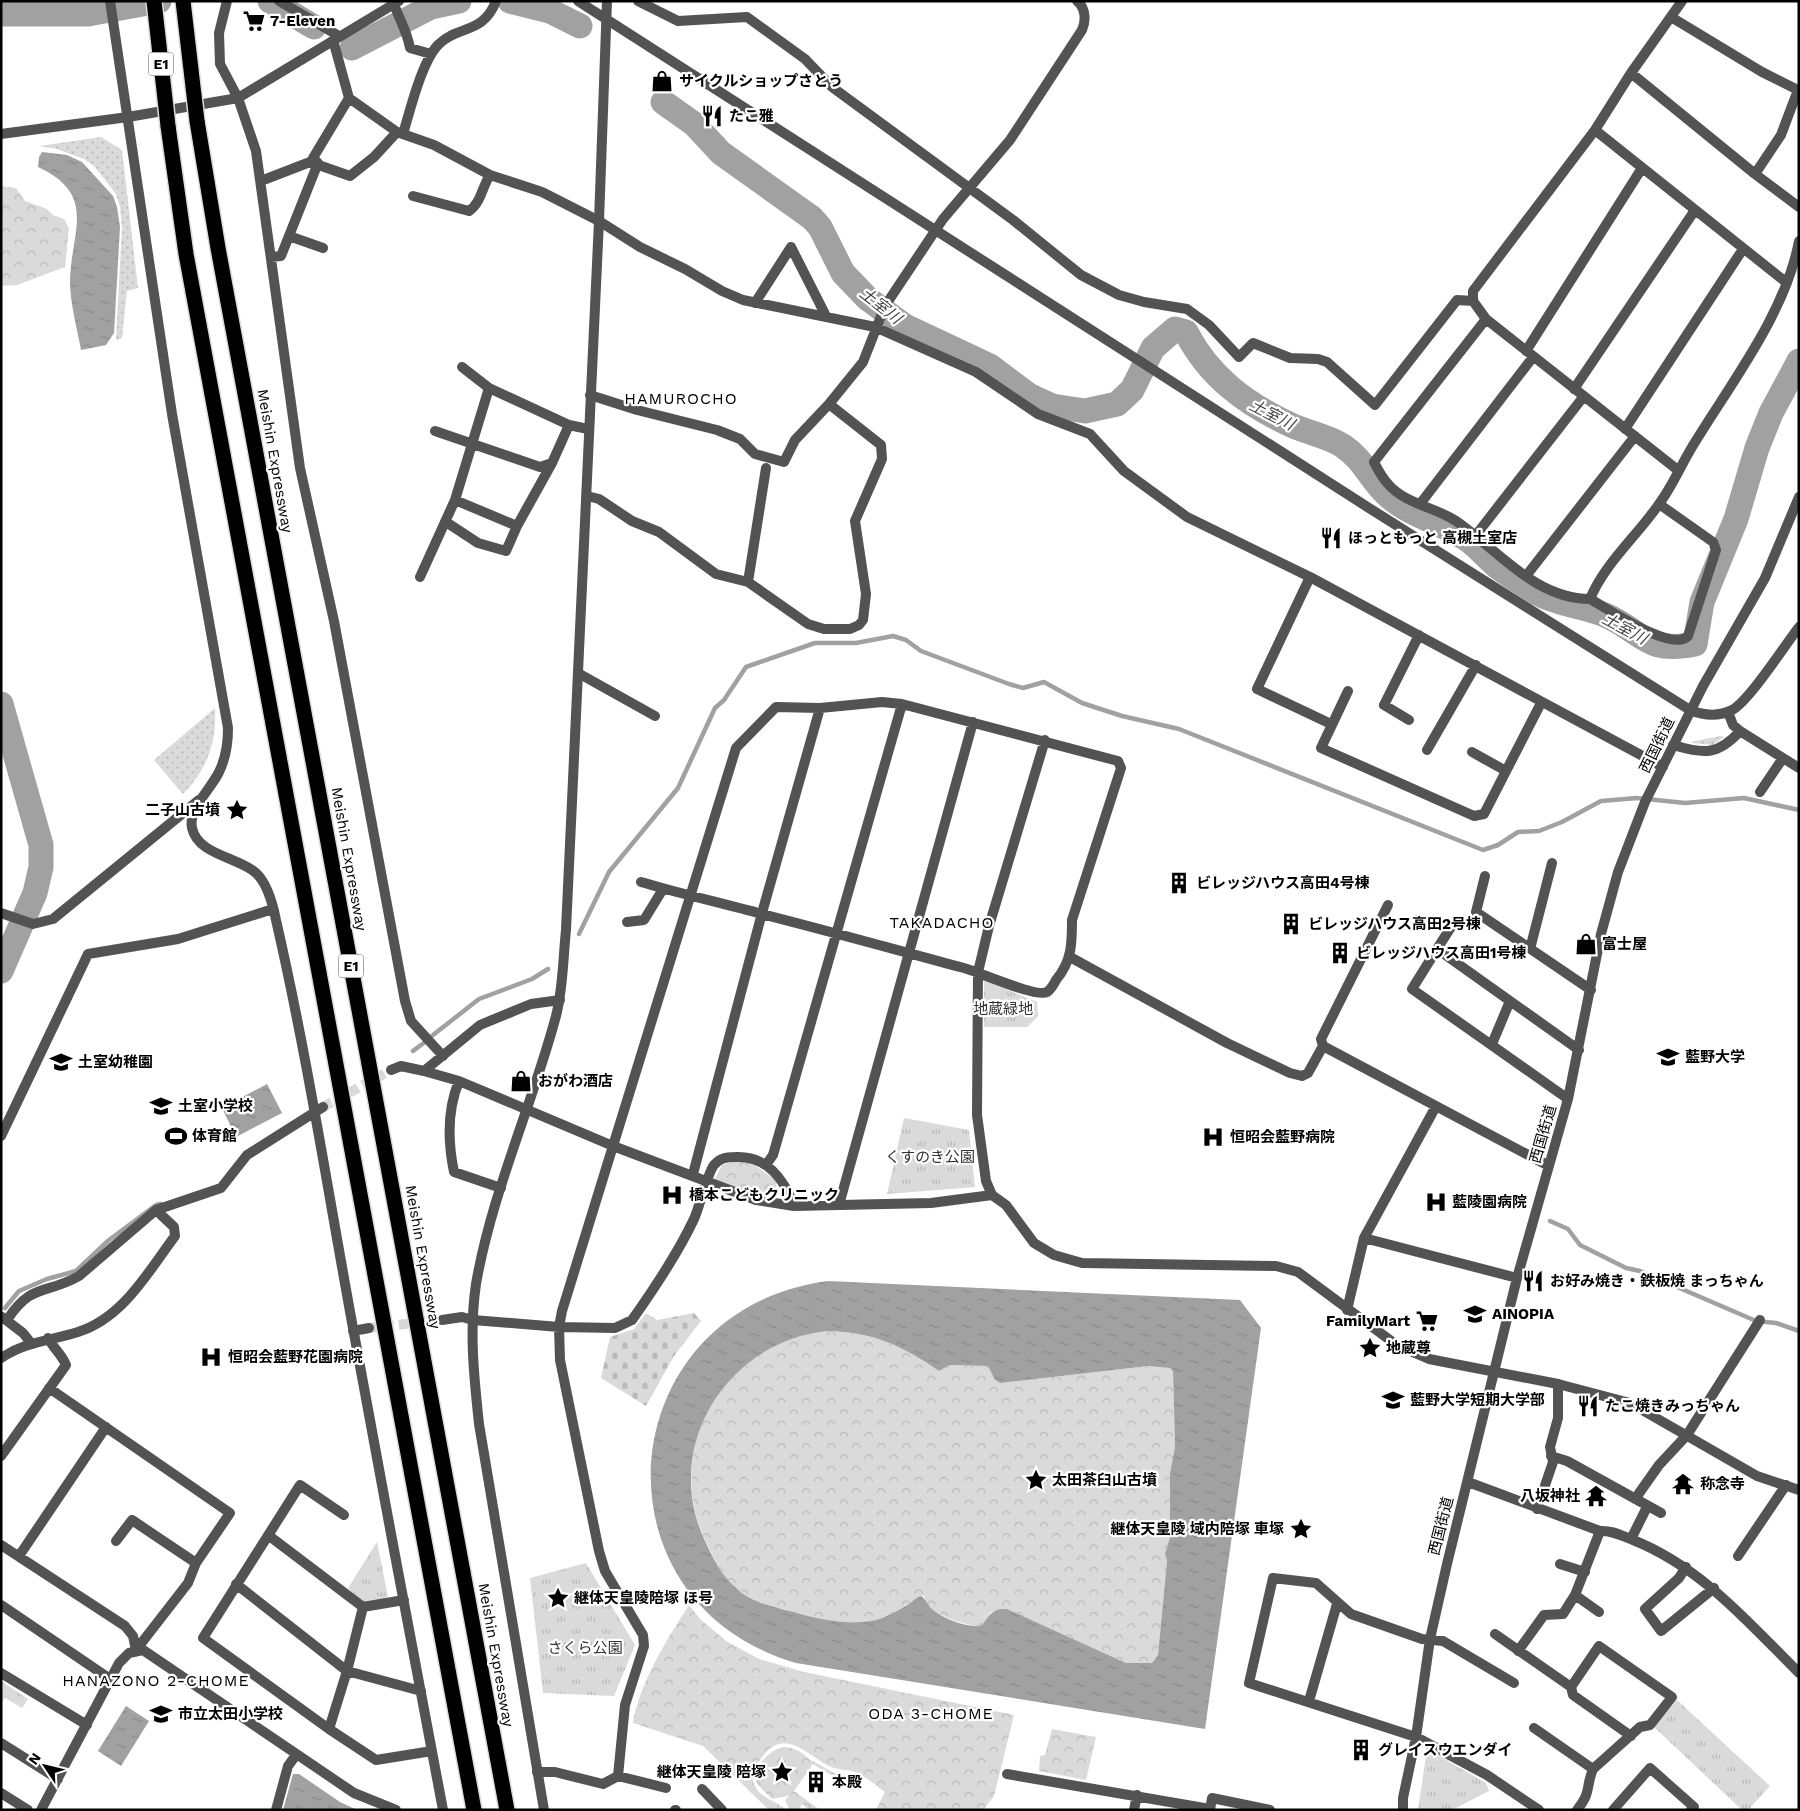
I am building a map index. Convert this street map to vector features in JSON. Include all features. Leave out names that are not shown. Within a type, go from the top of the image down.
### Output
[{"type":"highway","name":"E1","points":[[154,1],[168,126],[188,263],[474,1810]]},
{"type":"highway","name":"Meishin Expressway","points":[[183,1],[197,121],[220,258],[507,1810]]},
{"type":"street","points":[[110,1],[172,414],[228,728],[228,748],[220,771],[191,820],[197,840],[221,856],[256,873],[264,882],[273,909],[318,1110],[353,1331],[443,1810]]},
{"type":"street","points":[[227,1],[219,33],[218,52],[220,64],[238,98],[256,151],[300,468],[334,621],[405,1001],[411,1021],[441,1054]]},
{"type":"street","points":[[280,1],[336,38],[349,98],[313,158],[318,163]]},
{"type":"street","points":[[266,178],[310,162],[318,163],[350,176],[400,133],[431,54],[444,40],[478,26],[496,1]]},
{"type":"street","points":[[578,1],[1690,710],[1708,716],[1728,712],[1746,697],[1799,627]]},
{"type":"street","points":[[544,1810],[479,1424],[474,1378],[473,1320],[476,1285],[501,1188],[560,1000],[566,930],[587,496],[588,429],[599,221],[607,1]]},
{"type":"street","points":[[638,1],[678,20],[747,17],[805,59],[832,87],[1013,220],[1081,275],[1097,285],[1144,302],[1187,308],[1209,326],[1239,357],[1253,343],[1290,358],[1318,359],[1327,362],[1375,405],[1457,300],[1472,300]]},
{"type":"street","points":[[1679,471],[1486,319],[1472,300],[1473,291],[1595,130],[1631,73],[1682,1]]},
{"type":"street","points":[[1,134],[128,117],[238,98],[396,2],[403,27],[407,31],[410,48],[431,54]]},
{"type":"street","points":[[590,395],[637,410],[717,430],[740,439],[755,454],[784,462],[795,440],[829,404],[863,362],[885,306],[936,230],[968,188],[1010,140],[1082,30],[1086,20],[1080,2]]},
{"type":"street","points":[[1671,17],[1762,72],[1798,90],[1782,135],[1754,174]]},
{"type":"street","points":[[1631,73],[1754,174],[1799,208]]},
{"type":"street","points":[[349,98],[400,133],[434,144],[490,176],[542,192],[599,221],[640,247],[685,269],[722,291],[755,303],[876,327],[976,372],[1038,414],[1083,430],[1096,439],[1130,476],[1187,517],[1310,577],[1663,767]]},
{"type":"street","points":[[1595,130],[1787,283]]},
{"type":"street","points":[[271,256],[281,256],[318,163]]},
{"type":"street","points":[[1420,504],[1530,354],[1642,168]]},
{"type":"street","points":[[413,196],[469,211],[477,206],[484,183],[490,176]]},
{"type":"street","points":[[1574,389],[1695,210]]},
{"type":"street","points":[[289,236],[323,248]]},
{"type":"street","points":[[1590,599],[1597,582],[1659,504],[1679,471],[1682,462],[1756,344],[1787,283],[1799,241]]},
{"type":"street","points":[[755,303],[791,247],[826,316]]},
{"type":"street","points":[[1625,429],[1743,248]]},
{"type":"street","points":[[1486,319],[1374,462],[1389,485],[1405,498],[1442,512],[1476,535],[1509,565],[1553,592],[1572,599],[1590,599],[1654,635],[1679,641],[1688,636],[1716,550],[1713,542],[1659,504]]},
{"type":"street","points":[[462,367],[489,388],[569,425],[588,429]]},
{"type":"street","points":[[420,576],[456,500],[471,443],[489,388]]},
{"type":"street","points":[[1476,535],[1584,396]]},
{"type":"street","points":[[587,496],[599,499],[632,521],[659,532],[716,574],[748,582],[816,628],[850,629],[859,625],[863,620],[866,594],[855,521],[882,458],[883,450],[881,445],[829,404]]},
{"type":"street","points":[[446,522],[478,543],[506,551],[517,526],[552,463],[569,425]]},
{"type":"street","points":[[435,431],[540,467],[552,463]]},
{"type":"street","points":[[1526,576],[1635,436]]},
{"type":"street","points":[[748,582],[766,468]]},
{"type":"street","name":"西国街道","points":[[1403,1810],[1403,1798],[1416,1737],[1430,1639],[1516,1278],[1568,1099],[1601,934],[1618,872],[1645,802],[1690,710],[1765,578],[1799,497]]},
{"type":"street","points":[[456,500],[517,526]]},
{"type":"street","points":[[1310,577],[1257,689],[1331,724]]},
{"type":"street","points":[[1409,720],[1384,705],[1419,635]]},
{"type":"street","points":[[1427,750],[1476,665]]},
{"type":"street","points":[[578,673],[655,716]]},
{"type":"street","points":[[1348,691],[1321,748],[1474,816],[1484,814],[1541,703]]},
{"type":"street","points":[[618,1776],[625,1705],[644,1646],[643,1635],[606,1571],[599,1551],[560,1360],[559,1327],[562,1310],[689,895],[736,748],[776,707],[820,708],[882,702],[902,704],[1045,740],[1118,761],[1121,768],[1072,920],[1070,957],[1061,975],[1047,992],[1036,994],[978,972],[762,913],[689,895],[662,889],[641,882]]},
{"type":"street","points":[[766,1165],[772,1155],[902,704]]},
{"type":"street","points":[[693,1174],[762,913],[820,708]]},
{"type":"street","points":[[1728,712],[1733,725],[1740,731],[1799,768]]},
{"type":"street","points":[[839,1205],[973,722]]},
{"type":"street","points":[[1673,745],[1699,752],[1714,752],[1740,731]]},
{"type":"street","points":[[1045,740],[989,926],[978,972],[977,1115],[986,1181],[992,1195],[1006,1205],[1034,1243],[1054,1255],[1082,1263],[1276,1266],[1298,1272],[1347,1310],[1398,1346],[1412,1353],[1429,1359],[1558,1384],[1630,1403],[1757,1476],[1799,1490]]},
{"type":"street","points":[[1472,752],[1506,771]]},
{"type":"street","points":[[1760,792],[1783,758]]},
{"type":"street","points":[[1,913],[33,924],[53,919],[204,797]]},
{"type":"street","points":[[1530,949],[1552,863]]},
{"type":"street","points":[[1485,876],[1476,912],[1591,990]]},
{"type":"street","points":[[627,922],[644,920],[662,889]]},
{"type":"street","points":[[1388,905],[1321,1039],[1324,1046],[1436,1108],[1549,1166]]},
{"type":"street","points":[[1,1136],[88,954],[178,939],[273,909]]},
{"type":"street","points":[[1451,927],[1412,989],[1568,1099]]},
{"type":"street","points":[[1437,949],[1579,1050]]},
{"type":"street","points":[[1070,957],[1227,1044],[1290,1073],[1302,1076],[1308,1073],[1324,1046]]},
{"type":"street","points":[[424,1071],[441,1054],[480,1025],[531,1004],[560,1000]]},
{"type":"street","points":[[1492,1044],[1510,1000]]},
{"type":"street","points":[[391,1070],[400,1066],[458,1081],[613,1146],[693,1174],[708,1182],[756,1200],[794,1206],[931,1203],[992,1195]]},
{"type":"street","points":[[458,1081],[454,1093],[449,1136],[454,1172],[501,1188]]},
{"type":"street","points":[[1347,1310],[1364,1238],[1436,1108]]},
{"type":"street","points":[[31,1343],[23,1333],[4,1319],[27,1296],[52,1285],[68,1283],[79,1276],[156,1210],[221,1188],[247,1156],[318,1110]]},
{"type":"street","points":[[442,1320],[462,1317],[473,1320],[559,1327],[615,1328],[632,1320],[694,1220],[713,1166],[724,1157],[749,1156],[766,1165],[779,1176],[788,1189],[794,1206]]},
{"type":"street","points":[[1,1358],[31,1343],[79,1332],[113,1313],[127,1301],[175,1236],[174,1226],[156,1210]]},
{"type":"street","points":[[1364,1238],[1516,1278]]},
{"type":"street","points":[[1635,1499],[1659,1465],[1687,1435],[1760,1321]]},
{"type":"street","points":[[353,1331],[369,1328]]},
{"type":"street","points":[[1,1456],[66,1365],[59,1350],[48,1338]]},
{"type":"street","points":[[1537,1509],[1553,1462],[1550,1447],[1558,1418],[1558,1384]]},
{"type":"street","points":[[49,1388],[230,1513],[196,1563],[188,1583],[136,1650]]},
{"type":"street","points":[[19,1556],[106,1427]]},
{"type":"street","points":[[1551,1456],[1567,1461],[1647,1507],[1661,1513]]},
{"type":"street","points":[[1468,1482],[1600,1531],[1609,1530],[1650,1547],[1686,1567],[1714,1588],[1799,1673]]},
{"type":"street","points":[[344,1515],[300,1485],[203,1638],[329,1729],[376,1760],[432,1751]]},
{"type":"street","points":[[1738,1556],[1786,1486]]},
{"type":"street","points":[[1631,1539],[1647,1507]]},
{"type":"street","points":[[116,1541],[132,1520],[196,1563]]},
{"type":"street","points":[[1518,1650],[1544,1615],[1563,1614],[1575,1595],[1600,1531]]},
{"type":"street","points":[[268,1535],[363,1607],[404,1600]]},
{"type":"street","points":[[1,1545],[125,1626],[133,1636],[136,1650]]},
{"type":"street","points":[[1560,1564],[1585,1572]]},
{"type":"street","points":[[1686,1567],[1679,1578],[1645,1609],[1661,1631],[1714,1588]]},
{"type":"street","points":[[1514,1683],[1443,1641],[1422,1639],[1351,1614],[1337,1604],[1316,1583],[1273,1578],[1249,1683],[1416,1737],[1487,1775],[1539,1810]]},
{"type":"street","points":[[236,1584],[347,1671],[421,1691]]},
{"type":"street","points":[[1575,1595],[1598,1612]]},
{"type":"street","points":[[1309,1702],[1337,1604]]},
{"type":"street","points":[[1,1605],[110,1679]]},
{"type":"street","points":[[329,1729],[347,1671],[363,1607]]},
{"type":"street","points":[[1495,1634],[1571,1687],[1573,1695],[1631,1736]]},
{"type":"street","points":[[1571,1687],[1599,1646],[1672,1697],[1650,1725],[1640,1727],[1593,1770],[1590,1778],[1589,1793],[1578,1810]]},
{"type":"street","points":[[41,1810],[118,1663],[128,1653],[144,1650],[354,1793],[396,1810]]},
{"type":"street","points":[[1,1673],[86,1725]]},
{"type":"street","points":[[1534,1728],[1593,1770]]},
{"type":"street","points":[[1,1744],[58,1779]]},
{"type":"street","points":[[276,1810],[288,1766],[296,1755]]},
{"type":"street","points":[[1613,1810],[1650,1768],[1694,1807],[1692,1810]]},
{"type":"street","points":[[537,1772],[555,1772],[603,1784],[618,1776],[666,1788]]},
{"type":"street","points":[[1007,1774],[1210,1809],[1212,1798],[1270,1810]]},
{"type":"street","points":[[702,1789],[722,1810]]},
{"type":"street","points":[[1,1793],[28,1810]]},
{"type":"street","points":[[1134,1810],[1137,1795]]},
{"type":"green space","points":[[101,137],[122,150],[138,288],[127,291],[122,338],[116,340],[122,228],[120,207],[116,194],[95,167],[84,159],[57,149],[39,146]]},
{"type":"green space","points":[[1,186],[16,188],[25,201],[47,209],[53,215],[64,219],[69,228],[65,267],[17,285],[1,286]]},
{"type":"green space","points":[[215,708],[214,732],[209,755],[198,775],[183,794],[154,760]]},
{"type":"green space","points":[[1724,737],[1713,745],[1692,743],[1694,741]]},
{"type":"green space","name":"地蔵緑地","points":[[984,980],[1037,1002],[1038,1016],[1027,1027],[984,1027]]},
{"type":"green space","name":"くすのき公園","points":[[904,1118],[969,1130],[975,1187],[887,1194]]},
{"type":"green space","points":[[735,1161],[751,1163],[776,1180],[777,1197],[757,1195],[715,1179],[722,1165]]},
{"type":"green space","points":[[646,1313],[657,1320],[694,1313],[701,1321],[674,1356],[646,1406],[601,1378],[610,1337],[634,1329]]},
{"type":"green space","points":[[827,1331],[873,1337],[899,1347],[939,1371],[950,1365],[986,1366],[995,1380],[1000,1383],[1148,1366],[1170,1368],[1173,1371],[1175,1447],[1170,1473],[1170,1537],[1165,1554],[1167,1561],[1158,1656],[1152,1663],[1126,1663],[1007,1609],[991,1612],[982,1625],[970,1625],[940,1614],[928,1605],[924,1596],[881,1619],[873,1621],[824,1621],[765,1605],[731,1584],[719,1568],[707,1544],[694,1508],[691,1472],[697,1438],[711,1406],[731,1378],[758,1356],[790,1339]]},
{"type":"green space","points":[[377,1542],[388,1597],[366,1606],[348,1588]]},
{"type":"green space","name":"さくら公園","points":[[586,1563],[635,1645],[614,1696],[543,1693],[530,1578]]},
{"type":"green space","points":[[689,1605],[699,1618],[726,1641],[759,1659],[804,1672],[1014,1715],[994,1796],[983,1810],[876,1810],[885,1792],[861,1775],[831,1767],[804,1750],[786,1743],[778,1744],[769,1749],[756,1766],[754,1772],[753,1781],[760,1793],[786,1810],[769,1810],[703,1746],[633,1723],[641,1693],[655,1662]]},
{"type":"green space","points":[[1,1681],[28,1699],[22,1708],[5,1698],[1,1703]]},
{"type":"green space","points":[[1677,1700],[1770,1786],[1748,1810],[1742,1810],[1653,1726]]},
{"type":"green space","points":[[1052,1729],[1096,1737],[1086,1780],[1039,1771],[1040,1756],[1045,1755]]},
{"type":"green space","points":[[783,1747],[800,1752],[813,1764],[794,1791],[820,1810],[809,1810],[802,1804],[799,1810],[790,1810],[785,1800],[793,1792],[788,1796],[772,1799],[757,1784],[757,1772],[762,1761],[772,1752]]},
{"type":"green space","points":[[1427,1749],[1486,1783],[1489,1791],[1452,1810],[1418,1810]]},
{"type":"green space","points":[[811,1760],[834,1773],[854,1777],[861,1785],[856,1790],[813,1764]]},
{"type":"water","points":[[42,152],[67,155],[82,162],[113,196],[117,207],[120,227],[114,333],[106,345],[81,350],[70,289],[77,216],[75,202],[68,190],[57,178],[38,167],[39,157]]},
{"type":"water","points":[[267,1084],[282,1113],[236,1137],[222,1108]]},
{"type":"water","points":[[828,1281],[1240,1300],[1261,1328],[1205,1729],[796,1663],[728,1630],[681,1581],[656,1522],[651,1459],[667,1398],[702,1344],[756,1303]],"holes":[[[827,1331],[873,1337],[899,1347],[939,1371],[950,1365],[986,1366],[995,1380],[1000,1383],[1148,1366],[1170,1368],[1173,1371],[1175,1447],[1170,1473],[1170,1537],[1165,1554],[1167,1561],[1158,1655],[1152,1663],[1126,1663],[1007,1609],[992,1612],[982,1625],[976,1626],[955,1622],[941,1615],[931,1608],[921,1596],[908,1605],[879,1619],[861,1622],[841,1622],[812,1617],[762,1603],[748,1597],[730,1583],[718,1566],[706,1543],[694,1507],[691,1472],[697,1438],[711,1406],[732,1378],[759,1356],[791,1339]]]},
{"type":"water","points":[[126,1706],[149,1721],[121,1766],[98,1751]]},
{"type":"water","points":[[293,1774],[299,1774],[340,1802],[357,1810],[283,1810]]},
{"type":"waterway","name":"土室川","points":[[1,14],[88,14],[159,1]]},
{"type":"waterway","name":"土室川","points":[[270,1],[314,27]]},
{"type":"waterway","name":"土室川","points":[[352,48],[431,7],[459,1]]},
{"type":"waterway","name":"土室川","points":[[510,1],[550,11],[580,26]]},
{"type":"waterway","name":"土室川","points":[[663,102],[694,124],[721,153],[812,218],[820,227],[843,273],[868,299],[905,326],[990,366],[1030,396],[1052,406],[1085,411],[1117,404],[1132,390],[1153,348],[1175,329],[1186,332],[1206,363],[1230,388],[1275,417],[1343,446],[1356,457],[1380,488],[1395,501],[1414,513],[1465,538],[1499,568],[1537,593],[1605,615],[1654,644],[1665,646],[1695,644],[1702,602],[1736,519],[1757,448],[1771,413],[1799,361]]},
{"type":"waterway","points":[[579,934],[609,872],[678,788],[715,708],[724,700],[746,667],[815,643],[856,643],[893,636],[906,640],[921,651],[1009,684],[1023,688],[1044,682],[1082,703],[1122,716],[1179,729],[1483,850],[1498,845],[1518,832],[1539,831],[1562,822],[1601,801],[1637,798],[1685,803],[1744,798],[1799,810]]},
{"type":"waterway","points":[[1,704],[41,845],[41,867],[35,893],[1,971]]},
{"type":"waterway","points":[[433,1035],[479,999],[532,979],[548,969]]},
{"type":"waterway","points":[[413,1051],[425,1042]]},
{"type":"waterway","points":[[5,1308],[19,1291],[47,1279],[76,1271],[109,1240],[156,1205],[161,1204]]},
{"type":"waterway","points":[[1550,1221],[1568,1229],[1580,1245],[1626,1268],[1640,1271],[1756,1321],[1776,1323],[1799,1331]]},
{"type":"tunnel","points":[[323,1107],[391,1070]]},
{"type":"tunnel","points":[[369,1328],[442,1320]]},
{"type":"place","name":"7-Eleven","points":[[254,21]]},
{"type":"place","name":"サイクルショップさとう","points":[[662,81]]},
{"type":"place","name":"たこ雅","points":[[712,116]]},
{"type":"place","name":"ほっともっと 高槻土室店","points":[[1331,538]]},
{"type":"place","name":"二子山古墳","points":[[237,810]]},
{"type":"place","name":"ビレッジハウス高田4号棟","points":[[1179,883]]},
{"type":"place","name":"ビレッジハウス高田2号棟","points":[[1291,924]]},
{"type":"place","name":"富士屋","points":[[1586,944]]},
{"type":"place","name":"ビレッジハウス高田1号棟","points":[[1340,953]]},
{"type":"place","name":"藍野大学","points":[[1668,1057]]},
{"type":"place","name":"土室幼稚園","points":[[61,1062]]},
{"type":"place","name":"おがわ酒店","points":[[521,1081]]},
{"type":"place","name":"土室小学校","points":[[161,1106]]},
{"type":"place","name":"体育館","points":[[176,1136]]},
{"type":"place","name":"恒昭会藍野病院","points":[[1213,1137]]},
{"type":"place","name":"橋本こどもクリニック","points":[[672,1195]]},
{"type":"place","name":"藍陵園病院","points":[[1436,1202]]},
{"type":"place","name":"お好み焼き・鉄板焼 まっちゃん","points":[[1533,1281]]},
{"type":"place","name":"AINOPIA","points":[[1475,1314]]},
{"type":"place","name":"FamilyMart","points":[[1427,1321]]},
{"type":"place","name":"地蔵尊","points":[[1370,1348]]},
{"type":"place","name":"恒昭会藍野花園病院","points":[[211,1357]]},
{"type":"place","name":"藍野大学短期大学部","points":[[1393,1400]]},
{"type":"place","name":"たこ焼きみっちゃん","points":[[1588,1406]]},
{"type":"place","name":"太田茶臼山古墳","points":[[1036,1480]]},
{"type":"place","name":"称念寺","points":[[1683,1484]]},
{"type":"place","name":"八坂神社","points":[[1596,1496]]},
{"type":"place","name":"継体天皇陵 域内陪塚 車塚","points":[[1301,1529]]},
{"type":"place","name":"継体天皇陵陪塚 ほ号","points":[[558,1598]]},
{"type":"place","name":"市立太田小学校","points":[[161,1714]]},
{"type":"place","name":"グレイスウエンダイ","points":[[1361,1750]]},
{"type":"place","name":"継体天皇陵 陪塚","points":[[782,1772]]},
{"type":"place","name":"本殿","points":[[816,1782]]},
{"type":"district","name":"HAMUROCHO","points":[[681,398]]},
{"type":"district","name":"TAKADACHO","points":[[942,922]]},
{"type":"district","name":"HANAZONO 2-CHOME","points":[[156,1680]]},
{"type":"district","name":"ODA 3-CHOME","points":[[931,1713]]}]
